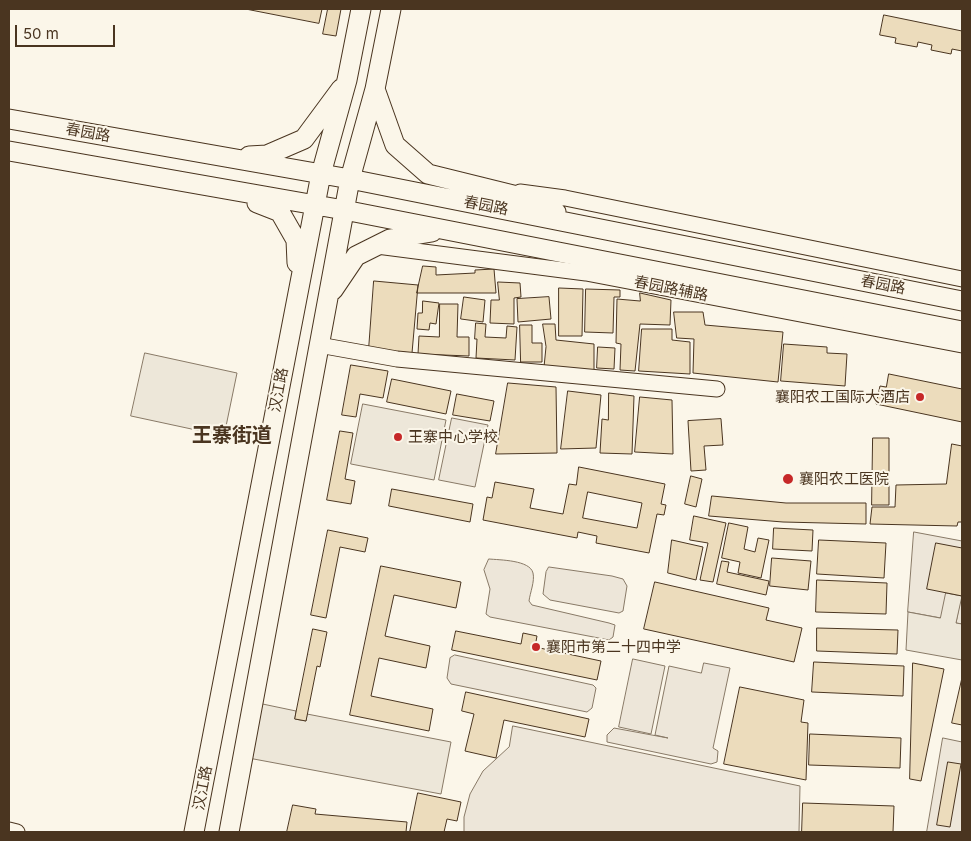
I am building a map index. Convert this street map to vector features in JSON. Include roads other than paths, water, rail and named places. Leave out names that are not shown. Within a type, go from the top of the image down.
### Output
[{"type":"main road","name":"汉江路","points":[[194,832],[321,174],[347,80],[361,9]]},
{"type":"main road","name":"汉江路","points":[[229,832],[350,179],[375,89],[390,9]]},
{"type":"main road","points":[[227,157],[267,155],[304,139],[347,80]]},
{"type":"main road","points":[[375,89],[395,145],[428,174],[521,197],[589,226]]},
{"type":"main road","name":"春园路","points":[[9,119],[350,179],[958,300]]},
{"type":"main road","name":"春园路","points":[[9,151],[344,210],[962,331]]},
{"type":"main road","points":[[214,187],[280,212],[296,240],[298,294]]},
{"type":"main road","points":[[328,297],[356,256],[390,239],[445,230]]},
{"type":"street","points":[[481,187],[565,198],[960,279],[958,300]]},
{"type":"street","name":"春园路辅路","points":[[377,246],[586,273],[962,345]]},
{"type":"street","points":[[630,281],[686,277]]},
{"type":"street","points":[[319,345],[397,359],[717,388]]},
{"type":"street","points":[[9,830],[17,832]]},
{"type":"place","name":"襄阳农工国际大酒店","points":[[920,397]]},
{"type":"place","name":"王寨中心学校","points":[[398,437]]},
{"type":"place","name":"襄阳农工医院","points":[[788,479]]},
{"type":"place","name":"襄阳市第二十四中学","points":[[536,647]]},
{"type":"district","name":"王寨街道","points":[[232,436]]}]
